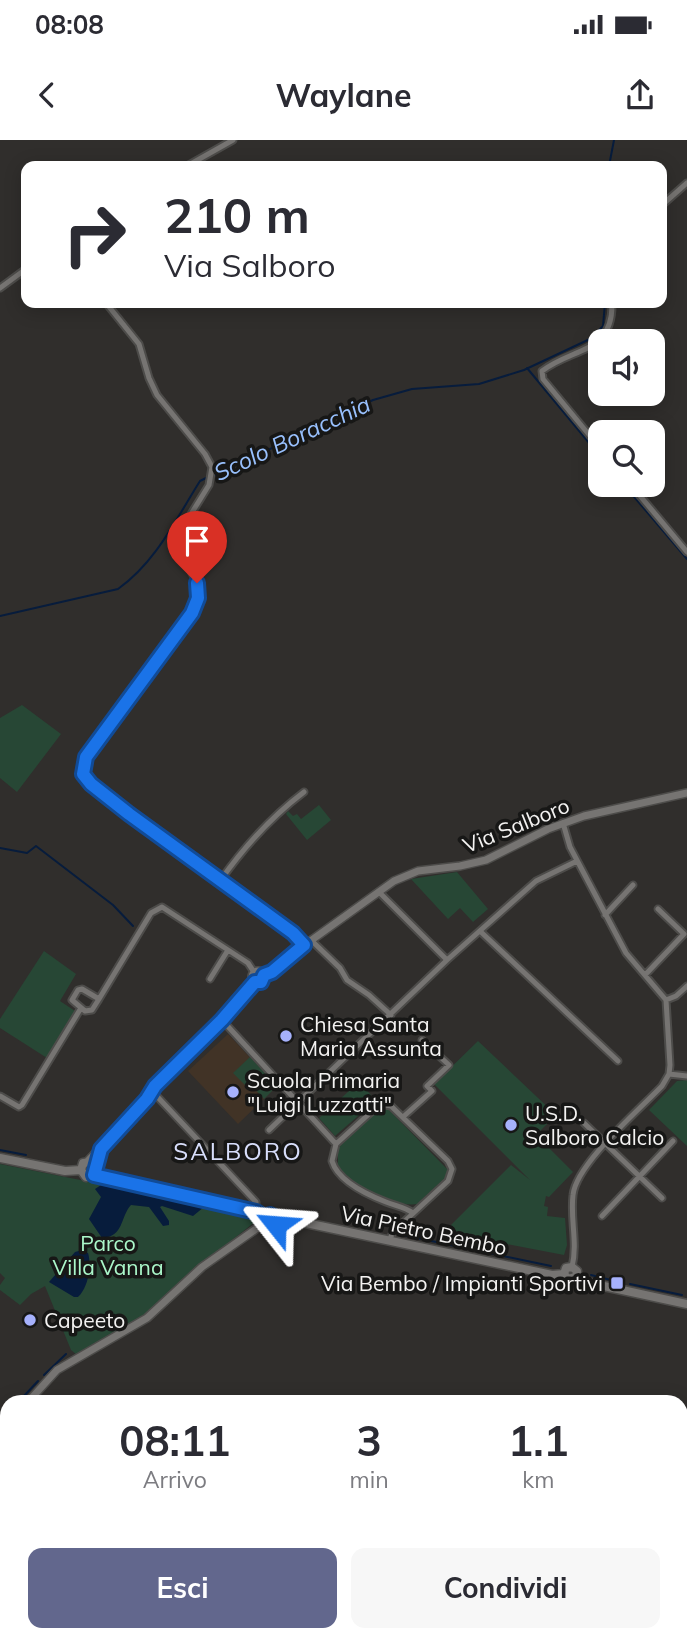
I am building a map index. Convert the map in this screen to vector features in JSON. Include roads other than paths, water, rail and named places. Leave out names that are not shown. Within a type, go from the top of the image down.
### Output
[{"type":"main road","points":[[0,1158],[65,1171],[81,1170]]},
{"type":"main road","points":[[81,1170],[83,1163],[88,1161],[94,1163],[95,1172]]},
{"type":"main road","points":[[81,1170],[86,1177],[95,1172],[261,1218]]},
{"type":"main road","name":"Via Pietro Bembo","points":[[261,1218],[270,1215],[277,1220],[286,1219],[552,1275],[564,1274],[568,1279],[576,1277],[590,1283],[687,1304]]},
{"type":"main road","points":[[564,1274],[566,1268],[572,1267],[577,1271],[576,1277]]},
{"type":"street","points":[[196,161],[233,140]]},
{"type":"street","points":[[667,201],[687,183]]},
{"type":"street","points":[[0,288],[21,273]]},
{"type":"street","points":[[110,308],[139,344],[151,384],[205,454],[211,476],[183,527],[179,542],[181,554],[197,583],[195,608],[89,753],[82,769],[85,779],[220,881],[308,942],[340,968],[353,985],[391,1015]]},
{"type":"street","points":[[588,433],[543,379],[542,371],[587,349],[604,337],[612,308]]},
{"type":"street","points":[[641,497],[687,552]]},
{"type":"street","points":[[220,881],[270,820],[304,792]]},
{"type":"street","name":"Via Salboro","points":[[88,1161],[255,982],[261,982],[264,975],[272,972],[308,942],[379,892],[418,871],[486,860],[563,823],[687,793]]},
{"type":"street","points":[[563,823],[577,861],[626,953],[666,1000],[669,1074],[662,1086],[587,1164],[576,1183],[573,1195],[576,1250],[572,1267]]},
{"type":"street","points":[[269,1130],[447,960],[536,881],[577,861]]},
{"type":"street","points":[[605,915],[632,886]]},
{"type":"street","points":[[379,892],[447,960]]},
{"type":"street","points":[[99,999],[82,989],[78,990],[72,1000],[88,1012],[99,999],[151,913],[162,907],[248,963],[254,972]]},
{"type":"street","points":[[645,975],[684,934],[658,909]]},
{"type":"street","points":[[481,932],[618,1061]]},
{"type":"street","points":[[210,979],[228,950]]},
{"type":"street","points":[[254,972],[260,971],[264,975]]},
{"type":"street","points":[[254,972],[252,977],[255,982]]},
{"type":"street","points":[[666,1000],[676,996],[687,986]]},
{"type":"street","points":[[0,1096],[19,1107],[22,1105],[81,1008]]},
{"type":"street","points":[[222,1020],[336,1144]]},
{"type":"street","points":[[403,1117],[432,1091],[428,1086],[449,1065],[422,1040]]},
{"type":"street","points":[[669,1074],[687,1076]]},
{"type":"street","points":[[34,1395],[57,1370],[147,1318],[261,1218],[256,1202],[152,1091]]},
{"type":"street","points":[[389,1241],[393,1232],[448,1181],[452,1169],[448,1161],[403,1117],[387,1104],[380,1104],[336,1144],[332,1161],[338,1174],[369,1194],[413,1213]]},
{"type":"street","points":[[584,1124],[662,1198]]},
{"type":"street","points":[[602,1216],[673,1141]]},
{"type":"street","name":"Via Salboro","points":[[95,1172],[101,1149]]},
{"type":"water","points":[[101,1185],[204,1207],[193,1216],[162,1206],[160,1207],[169,1221],[169,1225],[163,1226],[149,1207],[131,1205],[118,1230],[109,1237],[102,1238],[89,1219],[101,1197],[95,1189]]},
{"type":"water","points":[[82,1250],[88,1253],[88,1276],[81,1293],[74,1297],[49,1282],[75,1252]]},
{"type":"waterway","name":"Scolo Boracchia","points":[[610,161],[614,140]]},
{"type":"waterway","name":"Scolo Boracchia","points":[[213,476],[373,400],[412,389],[479,384],[524,370],[592,338],[603,326],[605,308]]},
{"type":"waterway","points":[[527,368],[588,442]]},
{"type":"waterway","name":"Scolo Boracchia","points":[[0,616],[118,589],[154,553],[200,481],[208,477]]},
{"type":"waterway","points":[[634,497],[687,559]]},
{"type":"waterway","points":[[0,848],[27,853],[36,846],[113,905],[133,926]]},
{"type":"waterway","points":[[0,1150],[26,1155]]},
{"type":"waterway","points":[[403,1235],[551,1266]]},
{"type":"waterway","points":[[591,1275],[611,1280]]},
{"type":"waterway","points":[[630,1284],[682,1295]]},
{"type":"waterway","points":[[44,1375],[66,1354]]},
{"type":"waterway","points":[[25,1395],[38,1381]]},
{"type":"place","name":"Chiesa Santa Maria Assunta","points":[[286,1036]]},
{"type":"place","name":"Scuola Primaria \"Luigi Luzzatti\"","points":[[233,1092]]},
{"type":"place","name":"U.S.D. Salboro Calcio","points":[[511,1125]]},
{"type":"place","name":"Via Bembo / Impianti Sportivi","points":[[617,1283]]},
{"type":"place","name":"Capeeto","points":[[30,1320]]},
{"type":"district","name":"SALBORO","points":[[238,1151]]},
{"type":"park label","name":"Parco Villa Vanna","points":[[108,1255]]}]
